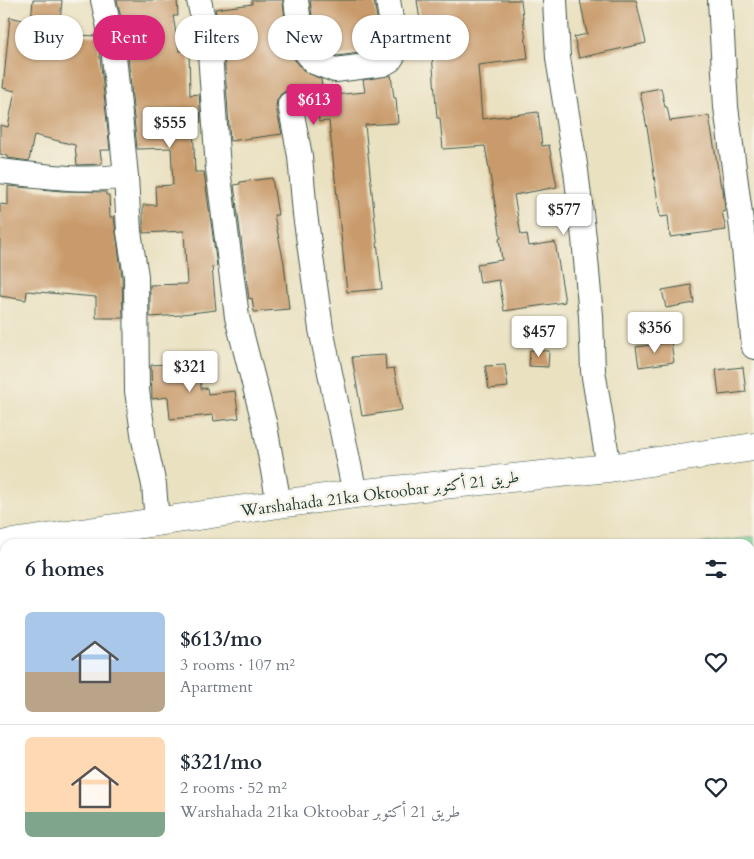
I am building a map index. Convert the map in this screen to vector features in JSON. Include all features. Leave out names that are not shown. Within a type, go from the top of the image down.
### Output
[{"type":"main road","name":"Warshahada 21ka Oktoobar طريق 21 أكتوبر","points":[[40,539],[355,494],[609,468],[754,447]]},
{"type":"street","points":[[103,0],[114,46],[126,176],[129,232],[136,276],[137,391],[144,440],[154,486],[157,522]]},
{"type":"street","points":[[199,0],[210,53],[219,178],[237,317],[265,426],[280,504]]},
{"type":"street","points":[[296,0],[302,47],[314,62],[335,70],[383,64],[390,60],[394,54],[395,44],[388,0]]},
{"type":"street","points":[[555,0],[558,58],[576,171],[585,248],[591,316],[593,371],[609,468]]},
{"type":"street","points":[[720,0],[726,107],[742,230],[754,347]]},
{"type":"street","points":[[290,104],[300,156],[305,214],[321,329],[355,494]]},
{"type":"street","points":[[0,171],[59,178],[103,179],[126,176]]},
{"type":"green space","points":[[754,537],[754,539],[737,539]]},
{"type":"building","points":[[33,0],[62,0],[61,15],[32,15]]},
{"type":"building","points":[[117,0],[177,0],[178,15],[173,16],[175,60],[189,60],[190,95],[199,94],[201,122],[193,123],[195,172],[204,172],[217,266],[212,267],[216,310],[150,317],[150,285],[187,284],[184,231],[143,233],[143,205],[156,205],[155,186],[173,185],[171,148],[137,149],[128,60],[165,60],[165,15],[120,15]]},
{"type":"building","points":[[252,0],[283,0],[285,15],[268,15],[268,60],[295,60],[304,71],[321,79],[323,96],[365,92],[363,80],[391,75],[394,98],[396,98],[398,123],[365,125],[382,289],[347,292],[329,121],[319,122],[318,111],[306,113],[301,95],[295,91],[288,90],[281,94],[277,100],[276,107],[282,134],[230,141],[225,60],[258,60],[258,15],[216,15],[215,9],[252,4]]},
{"type":"building","points":[[310,0],[374,0],[376,15],[352,15],[352,54],[342,55],[342,15],[312,15]]},
{"type":"building","points":[[417,0],[521,0],[528,59],[478,65],[482,119],[538,112],[542,146],[549,145],[557,187],[514,195],[521,235],[527,234],[529,246],[555,242],[565,302],[504,311],[499,280],[480,283],[477,264],[502,260],[499,239],[501,238],[485,146],[443,149],[440,118],[437,118],[432,60],[469,60],[469,15],[419,15]]},
{"type":"building","points":[[580,0],[636,0],[646,43],[579,58],[574,37],[587,34]]},
{"type":"building","points":[[10,17],[15,18],[15,60],[83,60],[83,35],[93,36],[93,60],[100,60],[110,150],[100,150],[102,164],[77,165],[75,145],[34,135],[29,161],[8,158],[8,156],[0,154],[0,125],[8,127],[15,91],[3,88]]},
{"type":"building","points":[[661,88],[670,121],[709,116],[721,187],[723,187],[725,211],[722,212],[726,230],[670,237],[668,216],[660,217],[640,92]]},
{"type":"building","points":[[272,178],[278,215],[274,215],[284,263],[289,309],[254,312],[252,298],[249,299],[234,185],[240,184],[240,182]]},
{"type":"building","points":[[8,186],[62,191],[106,192],[106,195],[109,195],[110,217],[114,217],[122,277],[123,318],[96,318],[96,297],[27,291],[26,300],[0,296],[0,204],[8,205]]},
{"type":"building","points":[[691,285],[694,303],[666,308],[662,290]]},
{"type":"building","points":[[671,342],[674,362],[639,367],[636,347]]},
{"type":"building","points":[[530,350],[549,351],[548,367],[529,366]]},
{"type":"building","points":[[385,355],[386,369],[394,368],[402,410],[362,416],[352,357]]},
{"type":"building","points":[[199,362],[201,389],[207,388],[208,394],[235,391],[239,418],[214,421],[213,415],[170,419],[168,397],[152,399],[151,365]]},
{"type":"building","points":[[505,365],[508,387],[489,389],[485,366]]},
{"type":"building","points":[[743,367],[746,392],[719,395],[716,370]]}]
